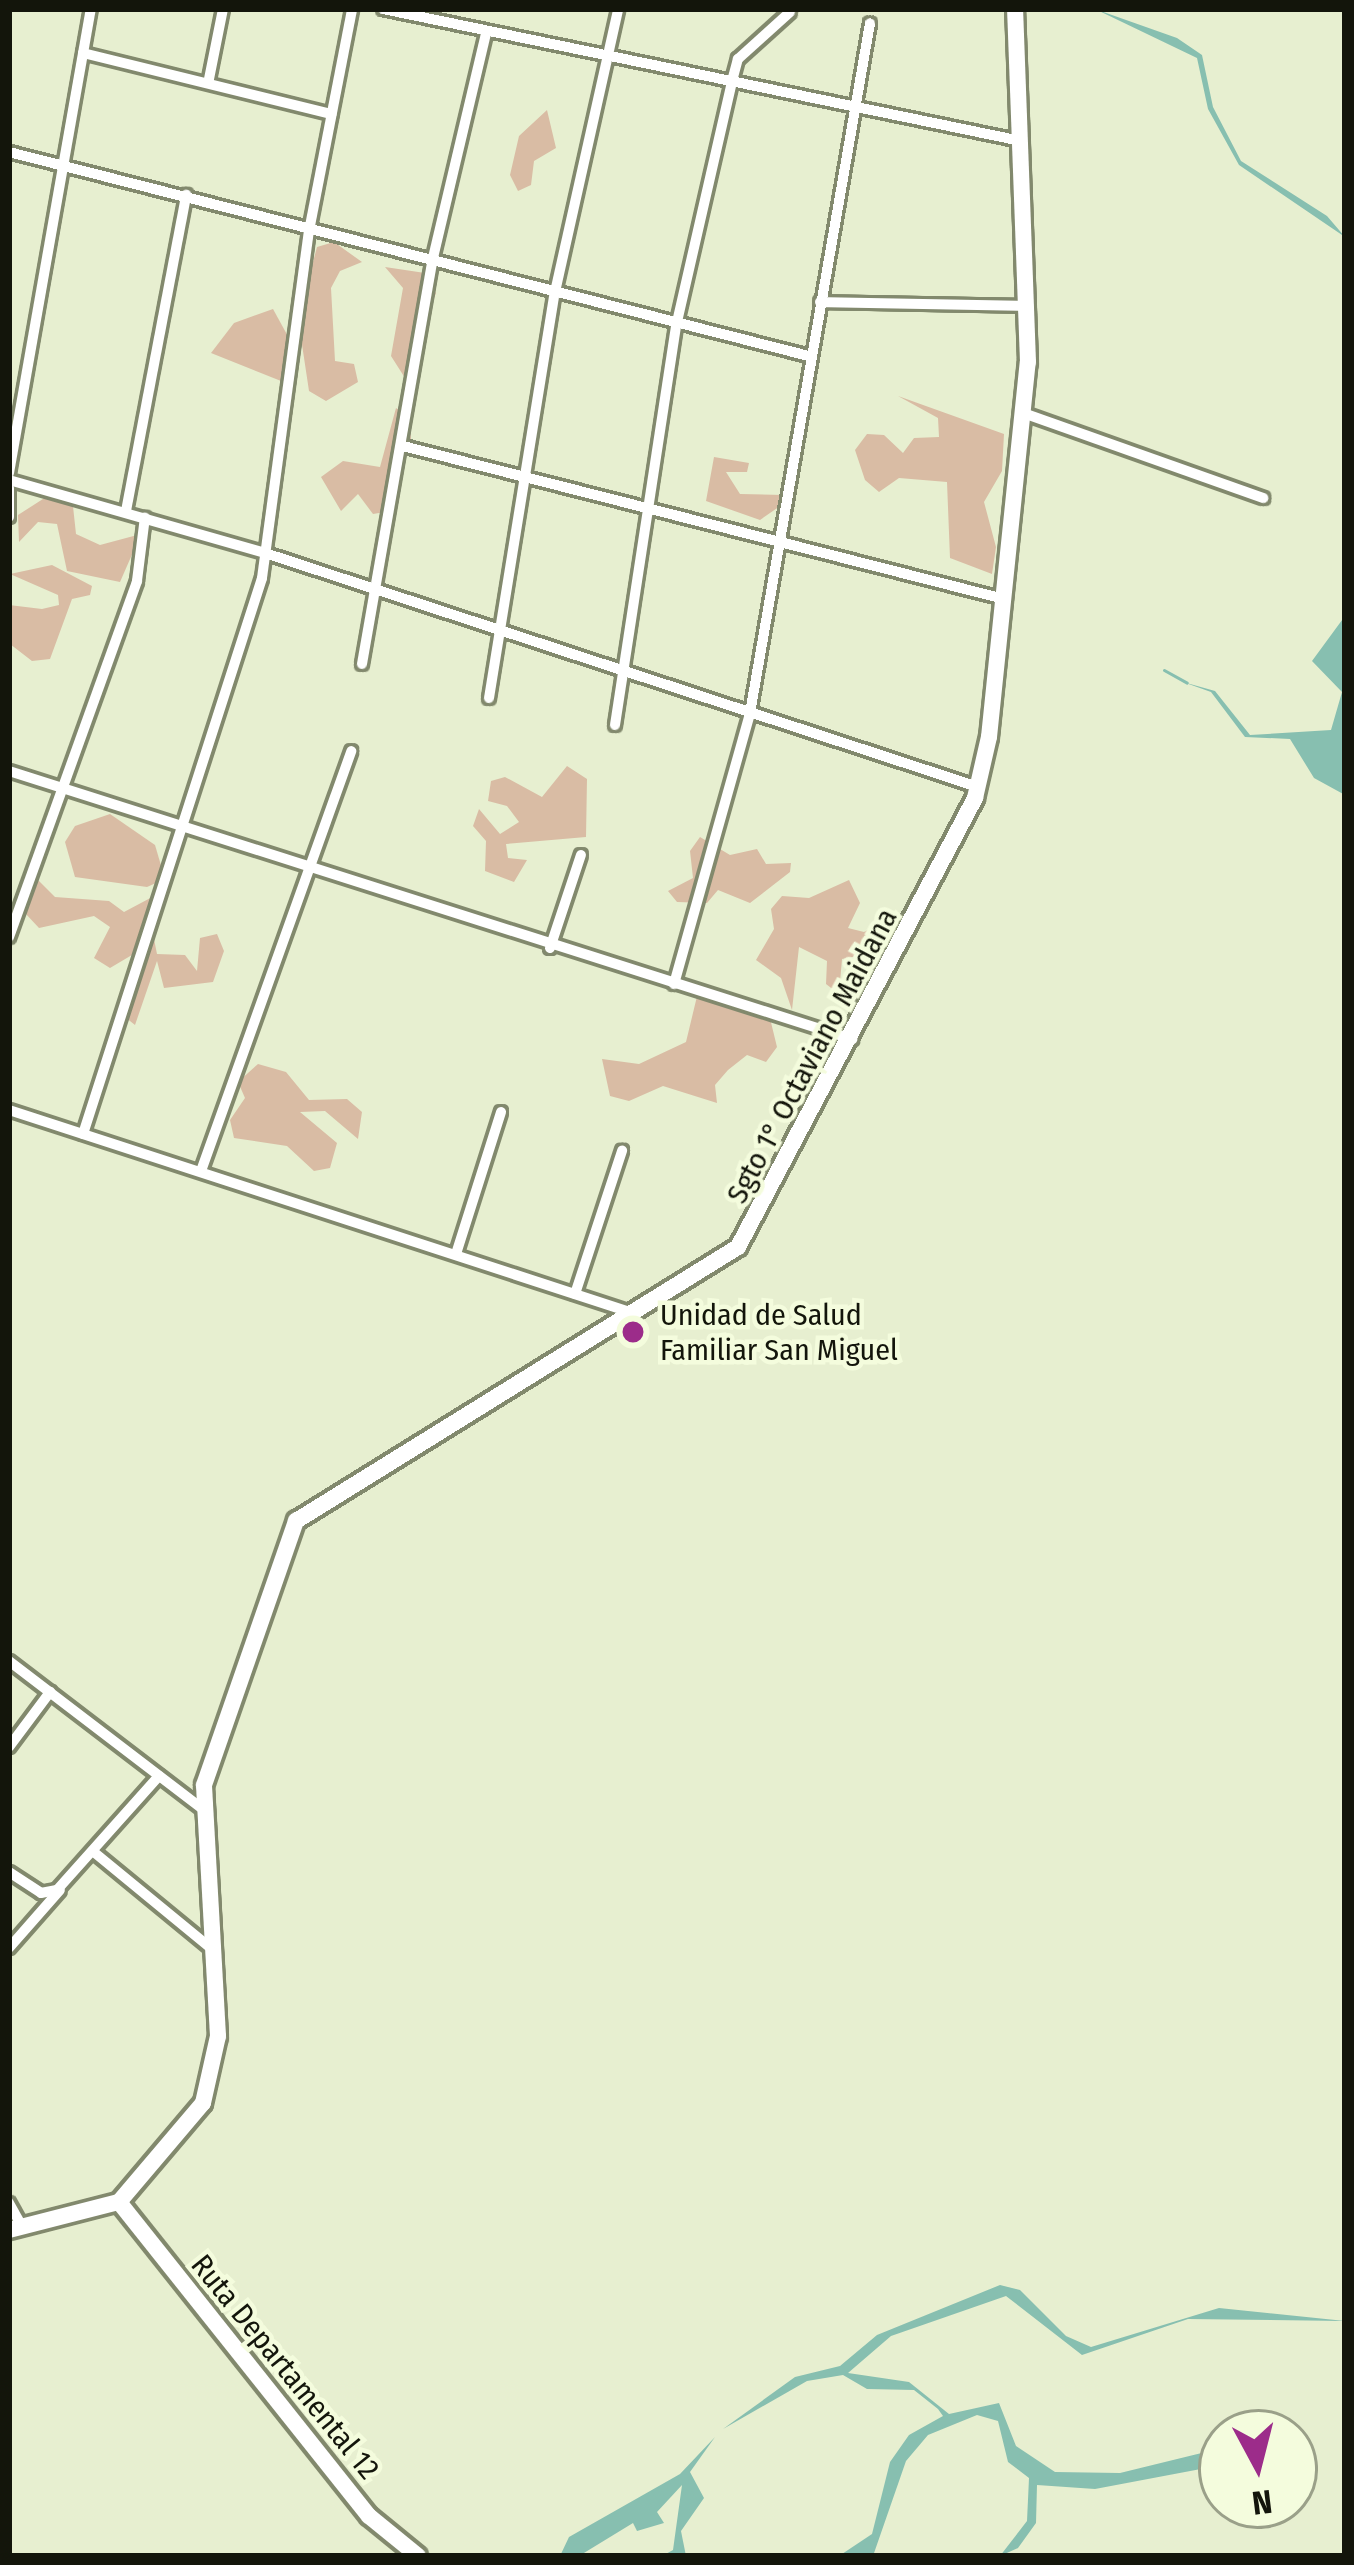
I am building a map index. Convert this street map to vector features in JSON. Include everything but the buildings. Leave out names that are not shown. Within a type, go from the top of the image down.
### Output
[{"type":"main road","name":"Sgto 1° Octaviano Maidana","points":[[118,2202],[203,2103],[218,2036],[204,1810],[210,1750],[296,1521],[639,1315],[739,1247],[854,1040],[978,787],[1004,599],[1029,306],[1015,9]]},
{"type":"main road","points":[[15,2228],[118,2202]]},
{"type":"main road","name":"Ruta Departamental 12","points":[[118,2202],[369,2516],[418,2556]]},
{"type":"street","points":[[9,517],[9,480],[91,9]]},
{"type":"street","points":[[208,79],[223,9]]},
{"type":"street","points":[[83,1134],[188,830],[266,553],[309,231],[352,9]]},
{"type":"street","points":[[383,9],[1022,141]]},
{"type":"street","points":[[489,698],[502,636],[521,477],[555,292],[618,9]]},
{"type":"street","points":[[614,725],[628,673],[654,510],[677,322],[737,59],[790,12]]},
{"type":"street","points":[[674,984],[750,712],[809,356],[862,108],[870,23]]},
{"type":"street","points":[[362,664],[379,591],[432,262],[486,33]]},
{"type":"street","points":[[83,53],[208,79],[332,114]]},
{"type":"street","points":[[9,152],[809,356]]},
{"type":"street","points":[[126,512],[186,195]]},
{"type":"street","points":[[820,302],[1029,306]]},
{"type":"street","points":[[1023,413],[1263,498]]},
{"type":"street","points":[[403,446],[779,538],[1004,599]]},
{"type":"street","points":[[9,480],[266,553],[502,636],[978,787]]},
{"type":"street","points":[[9,937],[137,580],[145,517]]},
{"type":"street","points":[[201,1171],[313,875],[352,752]]},
{"type":"street","points":[[9,771],[313,875],[854,1040]]},
{"type":"street","points":[[550,948],[580,855]]},
{"type":"street","points":[[9,1110],[639,1315]]},
{"type":"street","points":[[456,1254],[501,1112]]},
{"type":"street","points":[[574,1294],[622,1151]]},
{"type":"street","points":[[9,1661],[204,1810]]},
{"type":"street","points":[[9,1747],[50,1692]]},
{"type":"street","points":[[9,1948],[159,1776]]},
{"type":"street","points":[[95,1853],[214,1951]]},
{"type":"street","points":[[9,1872],[41,1893],[66,1883]]},
{"type":"street","points":[[9,2203],[15,2228]]},
{"type":"shaded area","points":[[547,110],[556,148],[534,161],[531,185],[518,191],[510,175],[519,136]]},
{"type":"shaded area","points":[[334,242],[362,262],[340,271],[331,288],[335,361],[354,364],[358,382],[326,401],[309,391],[298,318],[317,247]]},
{"type":"shaded area","points":[[385,267],[425,273],[436,293],[405,378],[391,356],[403,288]]},
{"type":"shaded area","points":[[273,309],[290,340],[281,381],[211,353],[234,323]]},
{"type":"shaded area","points":[[898,396],[1004,434],[1002,471],[984,502],[996,547],[992,574],[950,558],[947,482],[899,478],[879,492],[865,480],[855,450],[867,434],[884,435],[903,453],[914,438],[939,437],[938,418]]},
{"type":"shaded area","points":[[396,408],[409,417],[412,449],[390,464],[385,512],[373,514],[358,494],[341,511],[321,477],[343,461],[380,467]]},
{"type":"shaded area","points":[[714,457],[749,463],[747,472],[726,472],[740,494],[783,495],[783,504],[760,520],[706,501]]},
{"type":"shaded area","points":[[57,490],[72,497],[76,534],[100,545],[141,534],[120,582],[67,571],[57,524],[38,522],[19,542],[18,515]]},
{"type":"shaded area","points":[[52,565],[92,586],[90,595],[72,599],[50,659],[32,661],[10,644],[9,605],[42,609],[59,605],[58,595],[10,574]]},
{"type":"shaded area","points":[[567,766],[587,779],[586,837],[506,844],[508,858],[527,860],[514,882],[485,871],[486,841],[473,826],[479,809],[500,834],[519,822],[507,806],[488,801],[491,781],[505,777],[542,797]]},
{"type":"shaded area","points":[[110,814],[155,845],[165,879],[147,887],[75,877],[65,842],[75,826]]},
{"type":"shaded area","points":[[700,837],[730,855],[757,849],[766,864],[791,863],[790,872],[750,903],[718,890],[707,903],[677,902],[668,891],[693,878],[690,851]]},
{"type":"shaded area","points":[[37,879],[55,897],[109,901],[124,912],[156,895],[141,947],[154,939],[157,954],[185,955],[197,971],[200,938],[217,934],[224,951],[213,982],[164,988],[157,961],[135,1025],[115,1009],[137,952],[110,968],[94,958],[110,927],[94,916],[39,928],[25,913]]},
{"type":"shaded area","points":[[849,880],[860,903],[848,928],[864,932],[886,919],[885,937],[873,953],[842,959],[839,994],[826,984],[827,961],[799,947],[792,1010],[781,978],[756,960],[774,929],[771,909],[782,896],[809,898]]},
{"type":"shaded area","points":[[699,988],[768,1010],[777,1047],[766,1062],[747,1055],[728,1070],[715,1085],[717,1103],[663,1086],[629,1101],[610,1096],[602,1059],[639,1064],[686,1042]]},
{"type":"shaded area","points":[[258,1064],[286,1072],[309,1100],[347,1099],[362,1112],[358,1139],[325,1111],[300,1112],[337,1143],[330,1168],[314,1171],[287,1146],[234,1138],[230,1120],[245,1098],[238,1082]]},
{"type":"water","points":[[1095,9],[1177,38],[1202,55],[1213,107],[1241,161],[1327,216],[1345,237],[1239,165],[1208,109],[1197,58]]},
{"type":"water","points":[[1345,616],[1345,795],[1314,778],[1290,739],[1245,737],[1211,692],[1183,682],[1215,691],[1250,735],[1331,730],[1342,692],[1312,661]]},
{"type":"water","points":[[1000,2285],[1020,2290],[1066,2336],[1091,2347],[1219,2308],[1345,2321],[1188,2319],[1082,2355],[1006,2296],[891,2336],[848,2373],[909,2382],[949,2414],[999,2403],[1016,2446],[1055,2472],[1120,2473],[1198,2454],[1198,2470],[1095,2489],[1037,2485],[1036,2523],[1018,2548],[1000,2556],[1027,2521],[1029,2478],[1008,2462],[998,2421],[977,2415],[928,2435],[906,2461],[873,2556],[839,2556],[872,2534],[890,2462],[909,2435],[943,2416],[938,2409],[914,2390],[867,2389],[843,2375],[807,2381],[723,2429],[795,2377],[840,2366],[877,2335]]},
{"type":"water","points":[[715,2437],[690,2472],[704,2498],[681,2531],[686,2556],[662,2556],[673,2550],[682,2485],[657,2512],[664,2523],[637,2531],[633,2523],[579,2556],[560,2556],[569,2537],[680,2474]]},
{"type":"waterway","points":[[1164,670],[1187,683]]},
{"type":"place","name":"Unidad de Salud Familiar San Miguel","points":[[633,1332]]}]
